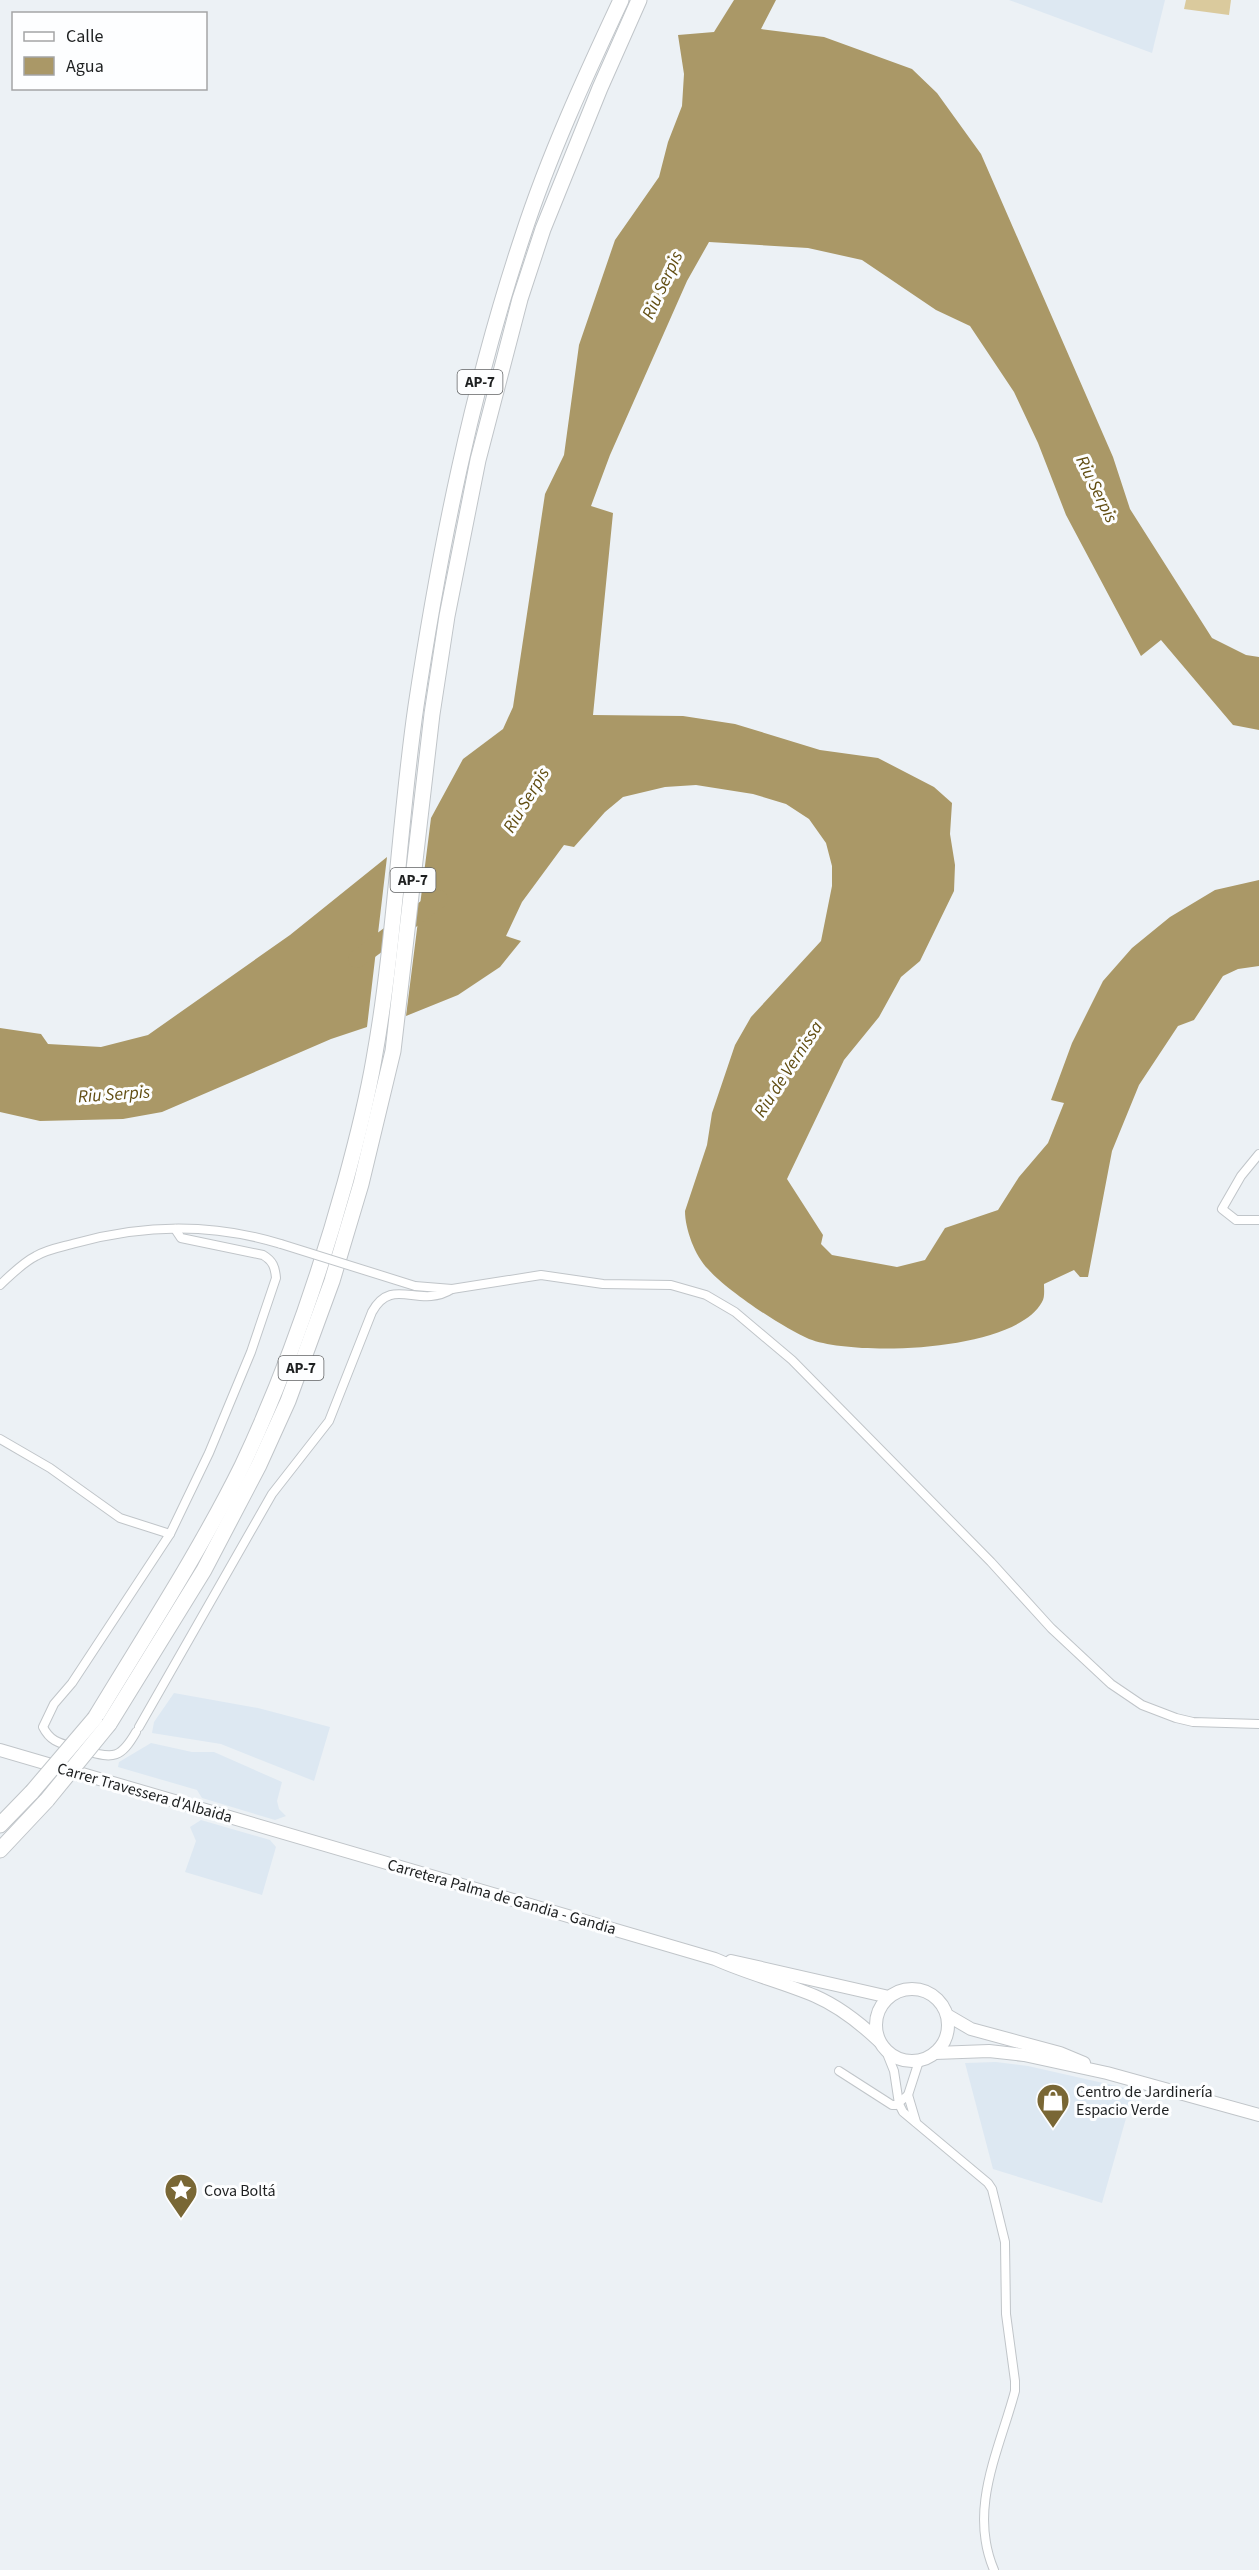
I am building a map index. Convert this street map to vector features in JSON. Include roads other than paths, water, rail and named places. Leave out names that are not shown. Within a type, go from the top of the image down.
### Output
[{"type":"highway","name":"AP-7","points":[[0,1825],[102,1721],[241,1468],[297,1337],[346,1180],[374,1060],[406,783],[430,614],[459,467],[496,324],[523,233],[554,150],[621,0]]},
{"type":"highway","name":"AP-7","points":[[0,1850],[46,1800],[209,1561],[259,1465],[288,1401],[325,1303],[361,1184],[393,1051],[424,783],[447,615],[478,460],[508,342],[543,229],[567,166],[639,0]]},
{"type":"main road","name":"Carrer Travessera d'Albaida","points":[[0,1750],[289,1835]]},
{"type":"main road","name":"Carretera Palma de Gandia - Gandia","points":[[289,1835],[715,1959],[748,1964],[889,1997]]},
{"type":"main road","name":"Carretera Palma de Gandia - Gandia","points":[[715,1959],[748,1974],[815,1996],[846,2013],[882,2046]]},
{"type":"main road","points":[[1107,2073],[1060,2053],[972,2029],[947,2015],[937,2000],[922,1990],[899,1991],[881,2006],[876,2017],[876,2029],[882,2046],[895,2058],[919,2061],[935,2053],[989,2051],[1024,2055],[1107,2073],[1259,2115]]},
{"type":"main road","points":[[935,2053],[947,2036],[947,2015]]},
{"type":"street","points":[[1259,1154],[1241,1176],[1222,1209],[1236,1220],[1259,1220]]},
{"type":"street","points":[[0,1285],[29,1260],[43,1252],[108,1234],[147,1228],[240,1233],[415,1286],[452,1289],[541,1275],[603,1284],[671,1285],[706,1295],[735,1312],[792,1360],[991,1562],[1051,1628],[1111,1684],[1142,1705],[1176,1718],[1193,1722],[1259,1724]]},
{"type":"street","points":[[175,1229],[181,1238],[262,1255],[269,1259],[275,1268],[276,1278],[251,1352],[209,1453],[170,1534],[72,1683],[54,1704],[43,1727],[55,1742],[112,1756],[124,1750],[138,1729],[233,1567],[272,1494],[329,1421],[376,1304],[390,1294],[426,1298],[444,1294],[452,1289]]},
{"type":"street","points":[[0,1438],[50,1468],[120,1518],[170,1534]]},
{"type":"street","points":[[882,2046],[894,2071],[899,2104],[903,2112],[988,2183],[992,2189],[1005,2242],[1006,2314],[1015,2381],[1012,2401],[983,2507],[985,2544],[994,2570]]},
{"type":"street","points":[[839,2071],[880,2095],[892,2105],[899,2104],[908,2096],[919,2061]]},
{"type":"street","points":[[880,2095],[890,2093],[896,2086]]},
{"type":"street","points":[[908,2096],[916,2122]]},
{"type":"water","name":"Riu de Vernissa","points":[[734,0],[776,0],[761,29],[824,37],[912,69],[937,93],[981,154],[1113,457],[1130,509],[1212,638],[1246,655],[1259,657],[1259,730],[1233,725],[1161,640],[1141,656],[1066,515],[1038,443],[1014,392],[970,326],[936,310],[862,260],[808,248],[709,242],[687,281],[610,455],[591,506],[613,513],[593,715],[683,716],[735,724],[820,750],[878,758],[934,787],[952,803],[950,834],[955,865],[954,891],[920,961],[901,977],[879,1017],[844,1060],[787,1179],[823,1235],[821,1244],[832,1255],[897,1267],[925,1260],[945,1228],[998,1210],[1019,1177],[1048,1143],[1064,1103],[1051,1100],[1072,1043],[1103,981],[1132,948],[1170,917],[1215,890],[1259,880],[1259,966],[1238,969],[1223,976],[1194,1020],[1178,1026],[1139,1085],[1112,1151],[1088,1277],[1080,1277],[1074,1270],[1044,1284],[1042,1302],[1026,1319],[1001,1331],[969,1340],[933,1346],[861,1348],[831,1345],[809,1339],[756,1308],[716,1278],[703,1264],[689,1234],[685,1211],[707,1145],[712,1113],[735,1045],[751,1017],[821,941],[832,886],[832,866],[826,843],[809,819],[786,804],[753,794],[696,785],[665,787],[623,797],[605,812],[574,847],[564,845],[522,902],[506,936],[521,941],[500,967],[458,995],[406,1016],[431,818],[463,759],[503,729],[513,707],[545,494],[564,455],[579,345],[615,240],[659,177],[668,142],[682,106],[684,74],[678,35],[714,32]]},
{"type":"water","points":[[387,857],[367,1027],[331,1039],[162,1112],[123,1119],[40,1121],[0,1112],[0,1028],[41,1034],[48,1044],[101,1047],[148,1035],[290,935]]},
{"type":"waterway","name":"Riu Serpis","points":[[357,959],[439,899]]},
{"type":"place","name":"Centro de Jardinería Espacio Verde","points":[[1053,2129]]},
{"type":"place","name":"Cova Boltá","points":[[181,2219]]}]
